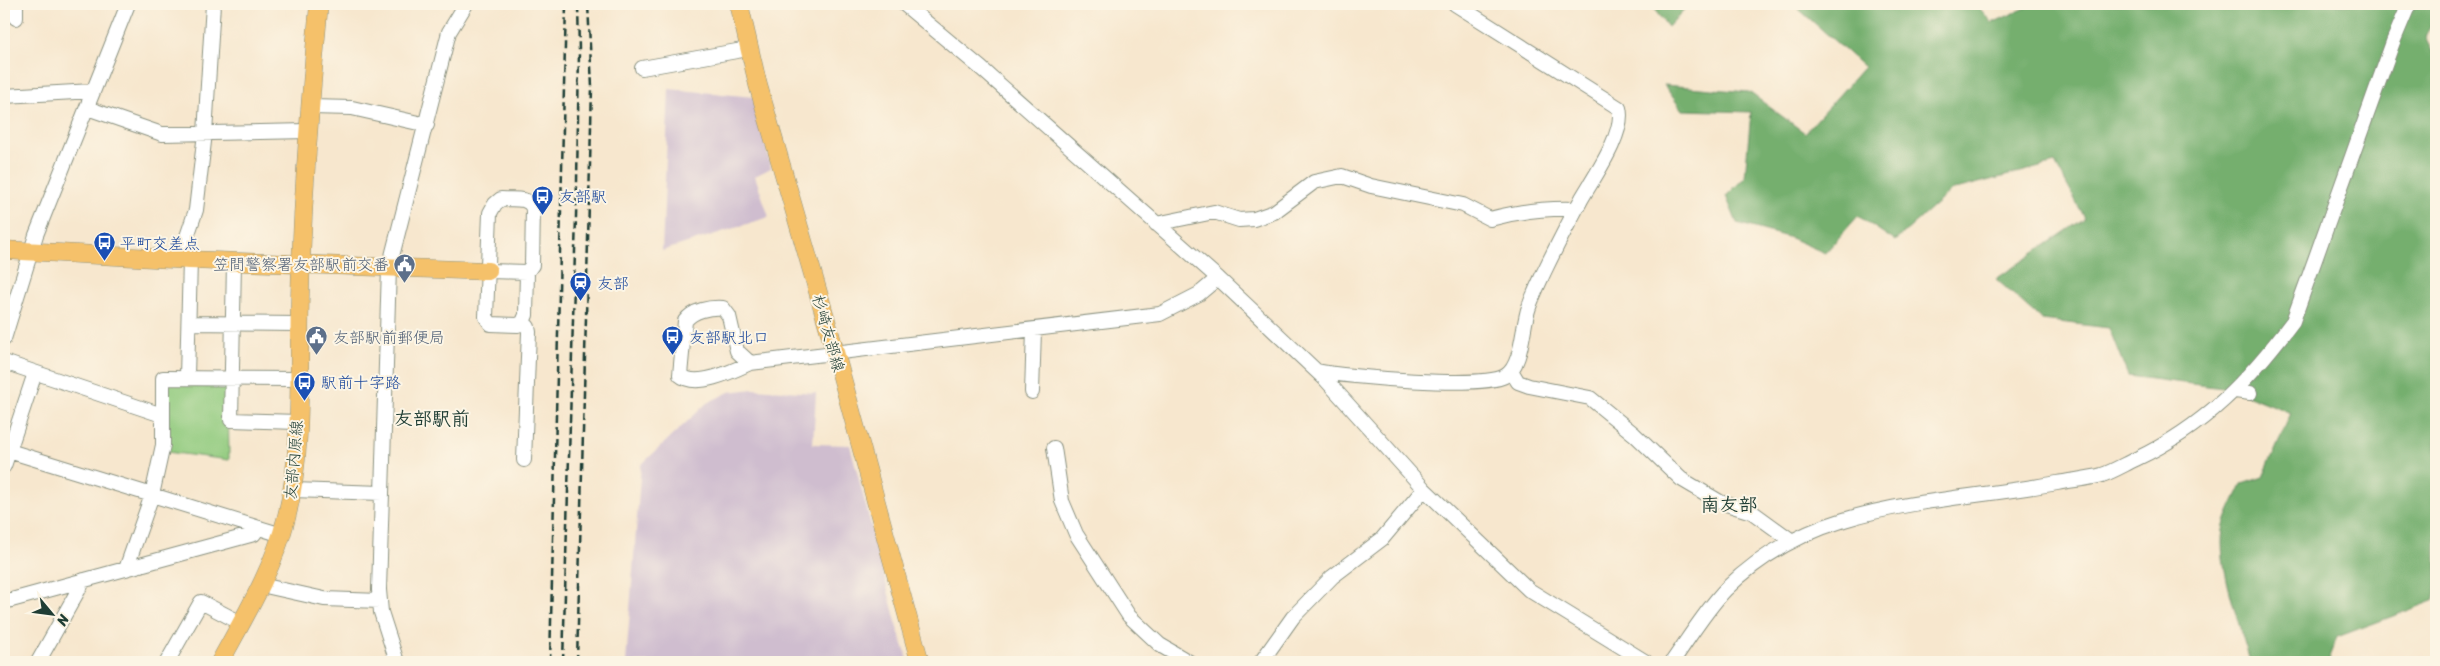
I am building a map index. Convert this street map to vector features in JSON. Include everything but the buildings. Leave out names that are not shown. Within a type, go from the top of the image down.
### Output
[{"type":"main road","name":"友部内原線","points":[[220,662],[261,585],[282,535],[293,490],[298,422],[301,265],[308,131],[319,4]]},
{"type":"main road","name":"杉崎友部線","points":[[739,4],[748,49],[835,353],[920,662]]},
{"type":"main road","points":[[4,250],[184,260],[488,271]]},
{"type":"street","points":[[4,339],[36,235],[128,4]]},
{"type":"street","points":[[187,377],[189,323],[184,260],[196,210],[206,132],[213,4]]},
{"type":"street","points":[[397,662],[380,601],[389,268],[450,32],[466,4]]},
{"type":"street","points":[[904,4],[982,69],[1218,278],[1316,372],[1424,489],[1530,590],[1646,662]]},
{"type":"street","points":[[1316,372],[1396,380],[1479,382],[1503,378],[1512,372],[1518,358],[1528,308],[1576,209],[1609,154],[1621,114],[1619,108],[1455,4]]},
{"type":"street","points":[[1672,662],[1726,590],[1755,564],[1792,541],[1829,523],[1879,510],[2032,488],[2103,474],[2150,452],[2190,429],[2235,391],[2269,354],[2293,320],[2393,42],[2409,4]]},
{"type":"street","points":[[642,68],[748,49]]},
{"type":"street","points":[[4,96],[93,91]]},
{"type":"street","points":[[310,107],[352,108],[427,125]]},
{"type":"street","points":[[87,108],[162,134],[308,131]]},
{"type":"street","points":[[1156,224],[1214,212],[1239,220],[1254,219],[1274,212],[1314,182],[1342,176],[1371,186],[1463,205],[1490,219],[1513,212],[1545,208],[1576,209]]},
{"type":"street","points":[[501,199],[524,200],[532,205],[533,208],[532,265],[528,272],[526,315],[523,322],[518,324],[491,324],[488,322],[488,271],[492,208],[501,199]]},
{"type":"street","points":[[234,262],[231,420],[298,422]]},
{"type":"street","points":[[488,271],[528,272]]},
{"type":"street","points":[[732,371],[737,351],[729,316],[723,308],[699,311],[689,315],[685,320],[680,375],[690,381],[696,381],[732,371],[750,363],[1160,314],[1199,294],[1218,278]]},
{"type":"street","points":[[523,322],[528,326],[529,332],[524,460]]},
{"type":"street","points":[[189,323],[234,325],[299,324]]},
{"type":"street","points":[[1032,392],[1034,330]]},
{"type":"street","points":[[737,351],[750,363]]},
{"type":"street","points":[[4,362],[162,415]]},
{"type":"street","points":[[1512,372],[1518,382],[1590,398],[1634,434],[1681,479],[1720,502],[1752,512],[1792,541]]},
{"type":"street","points":[[4,466],[35,373]]},
{"type":"street","points":[[126,569],[152,495],[163,445],[163,378],[298,379]]},
{"type":"street","points":[[2235,391],[2250,393]]},
{"type":"street","points":[[1054,448],[1062,502],[1082,542],[1128,616],[1160,645],[1189,662]]},
{"type":"street","points":[[9,451],[282,535]]},
{"type":"street","points":[[1261,662],[1293,617],[1332,577],[1382,539],[1424,489]]},
{"type":"street","points":[[293,490],[382,493]]},
{"type":"street","points":[[4,602],[254,534],[258,528]]},
{"type":"street","points":[[38,662],[84,580]]},
{"type":"street","points":[[261,585],[324,598],[380,601]]},
{"type":"street","points":[[167,662],[201,602],[241,623]]},
{"type":"shaded area","points":[[669,89],[754,97],[771,168],[755,176],[769,217],[662,251]]},
{"type":"shaded area","points":[[753,389],[816,393],[813,444],[850,445],[899,633],[909,662],[626,662],[641,465],[707,403],[729,392]]},
{"type":"green space","points":[[1650,4],[1689,4],[1668,27]]},
{"type":"green space","points":[[1793,4],[1976,4],[1992,23],[2034,4],[2436,4],[2436,17],[2425,36],[2436,60],[2436,600],[2337,637],[2327,662],[2250,662],[2223,560],[2223,530],[2242,484],[2263,477],[2291,413],[2231,389],[2128,376],[2109,328],[2042,320],[1996,279],[2085,218],[2055,163],[1952,190],[1895,241],[1858,216],[1825,253],[1791,238],[1737,223],[1726,196],[1745,177],[1751,112],[1682,110],[1664,85],[1749,92],[1805,133],[1864,67]]},
{"type":"green space","points":[[168,382],[228,382],[229,460],[167,452]]},
{"type":"railway","points":[[550,662],[566,4]]},
{"type":"railway","points":[[563,662],[577,182],[578,4]]},
{"type":"railway","points":[[577,662],[592,87],[588,4]]},
{"type":"place","name":"友部駅","points":[[543,215]]},
{"type":"place","name":"平町交差点","points":[[104,262]]},
{"type":"place","name":"笠間警察署友部駅前交番","points":[[405,283]]},
{"type":"place","name":"友部","points":[[581,302]]},
{"type":"place","name":"友部駅前郵便局","points":[[317,356]]},
{"type":"place","name":"友部駅北口","points":[[673,356]]},
{"type":"place","name":"駅前十字路","points":[[305,401]]},
{"type":"district","name":"友部駅前","points":[[432,418]]},
{"type":"district","name":"南友部","points":[[1729,504]]}]
